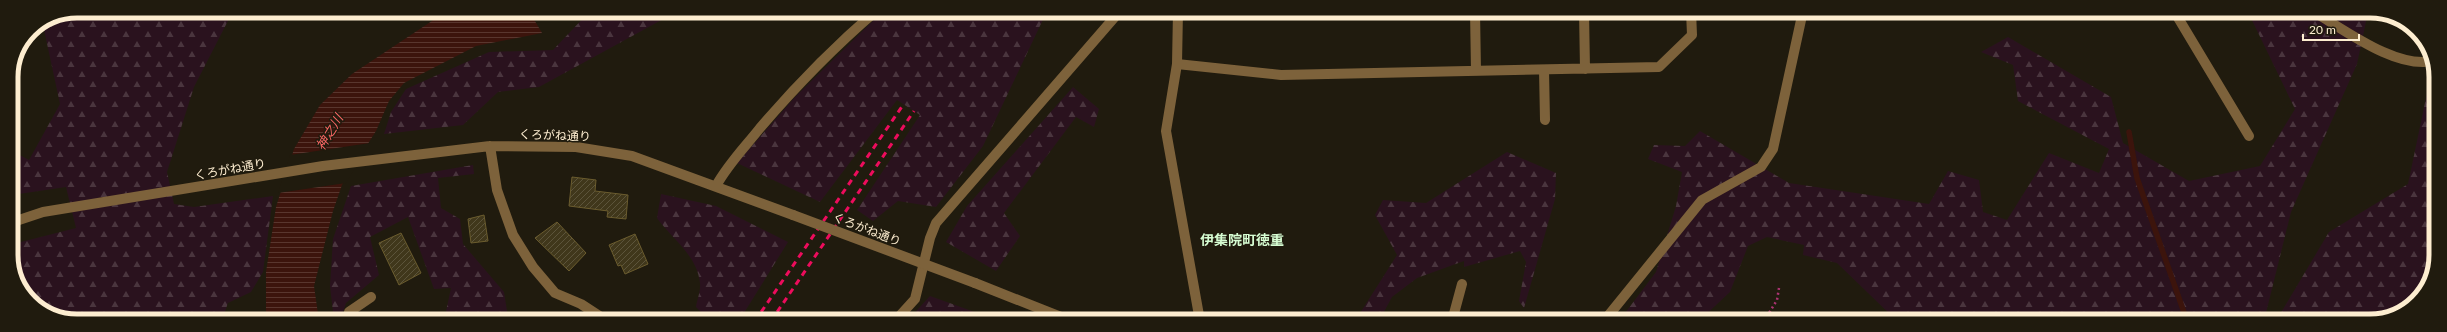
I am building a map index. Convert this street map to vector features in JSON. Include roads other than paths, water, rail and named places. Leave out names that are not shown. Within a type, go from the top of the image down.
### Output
[{"type":"street","points":[[716,186],[725,170],[786,97],[835,46],[868,18]]},
{"type":"street","points":[[901,314],[915,299],[930,238],[936,223],[1114,18]]},
{"type":"street","points":[[1178,18],[1178,64],[1166,131],[1199,314]]},
{"type":"street","points":[[1475,18],[1476,71]]},
{"type":"street","points":[[1584,18],[1585,69]]},
{"type":"street","points":[[1178,64],[1281,75],[1658,68],[1692,35],[1691,18]]},
{"type":"street","points":[[1610,314],[1702,200],[1761,167],[1773,149],[1801,18]]},
{"type":"street","points":[[2178,18],[2249,136]]},
{"type":"street","points":[[2324,18],[2370,45],[2394,56],[2416,62],[2426,61]]},
{"type":"street","points":[[1544,70],[1545,120]]},
{"type":"street","points":[[490,146],[497,190],[513,235],[532,267],[555,293],[581,304],[596,314]]},
{"type":"street","name":"くろがね通り","points":[[18,220],[43,212],[323,166],[490,146],[576,147],[632,156],[716,186],[1054,314]]},
{"type":"street","points":[[1454,314],[1462,284]]},
{"type":"street","points":[[349,314],[349,312],[371,297]]},
{"type":"water","name":"神之川","points":[[436,18],[533,18],[542,33],[476,46],[404,83],[389,101],[376,131],[342,185],[333,211],[314,286],[318,314],[266,314],[266,272],[276,207],[294,149],[320,105],[352,74]]},
{"type":"waterway","points":[[2129,132],[2137,178],[2185,314]]},
{"type":"railway","points":[[760,314],[903,105]]},
{"type":"railway","points":[[776,314],[914,111]]},
{"type":"district","name":"伊集院町徳重","points":[[1242,239]]}]
